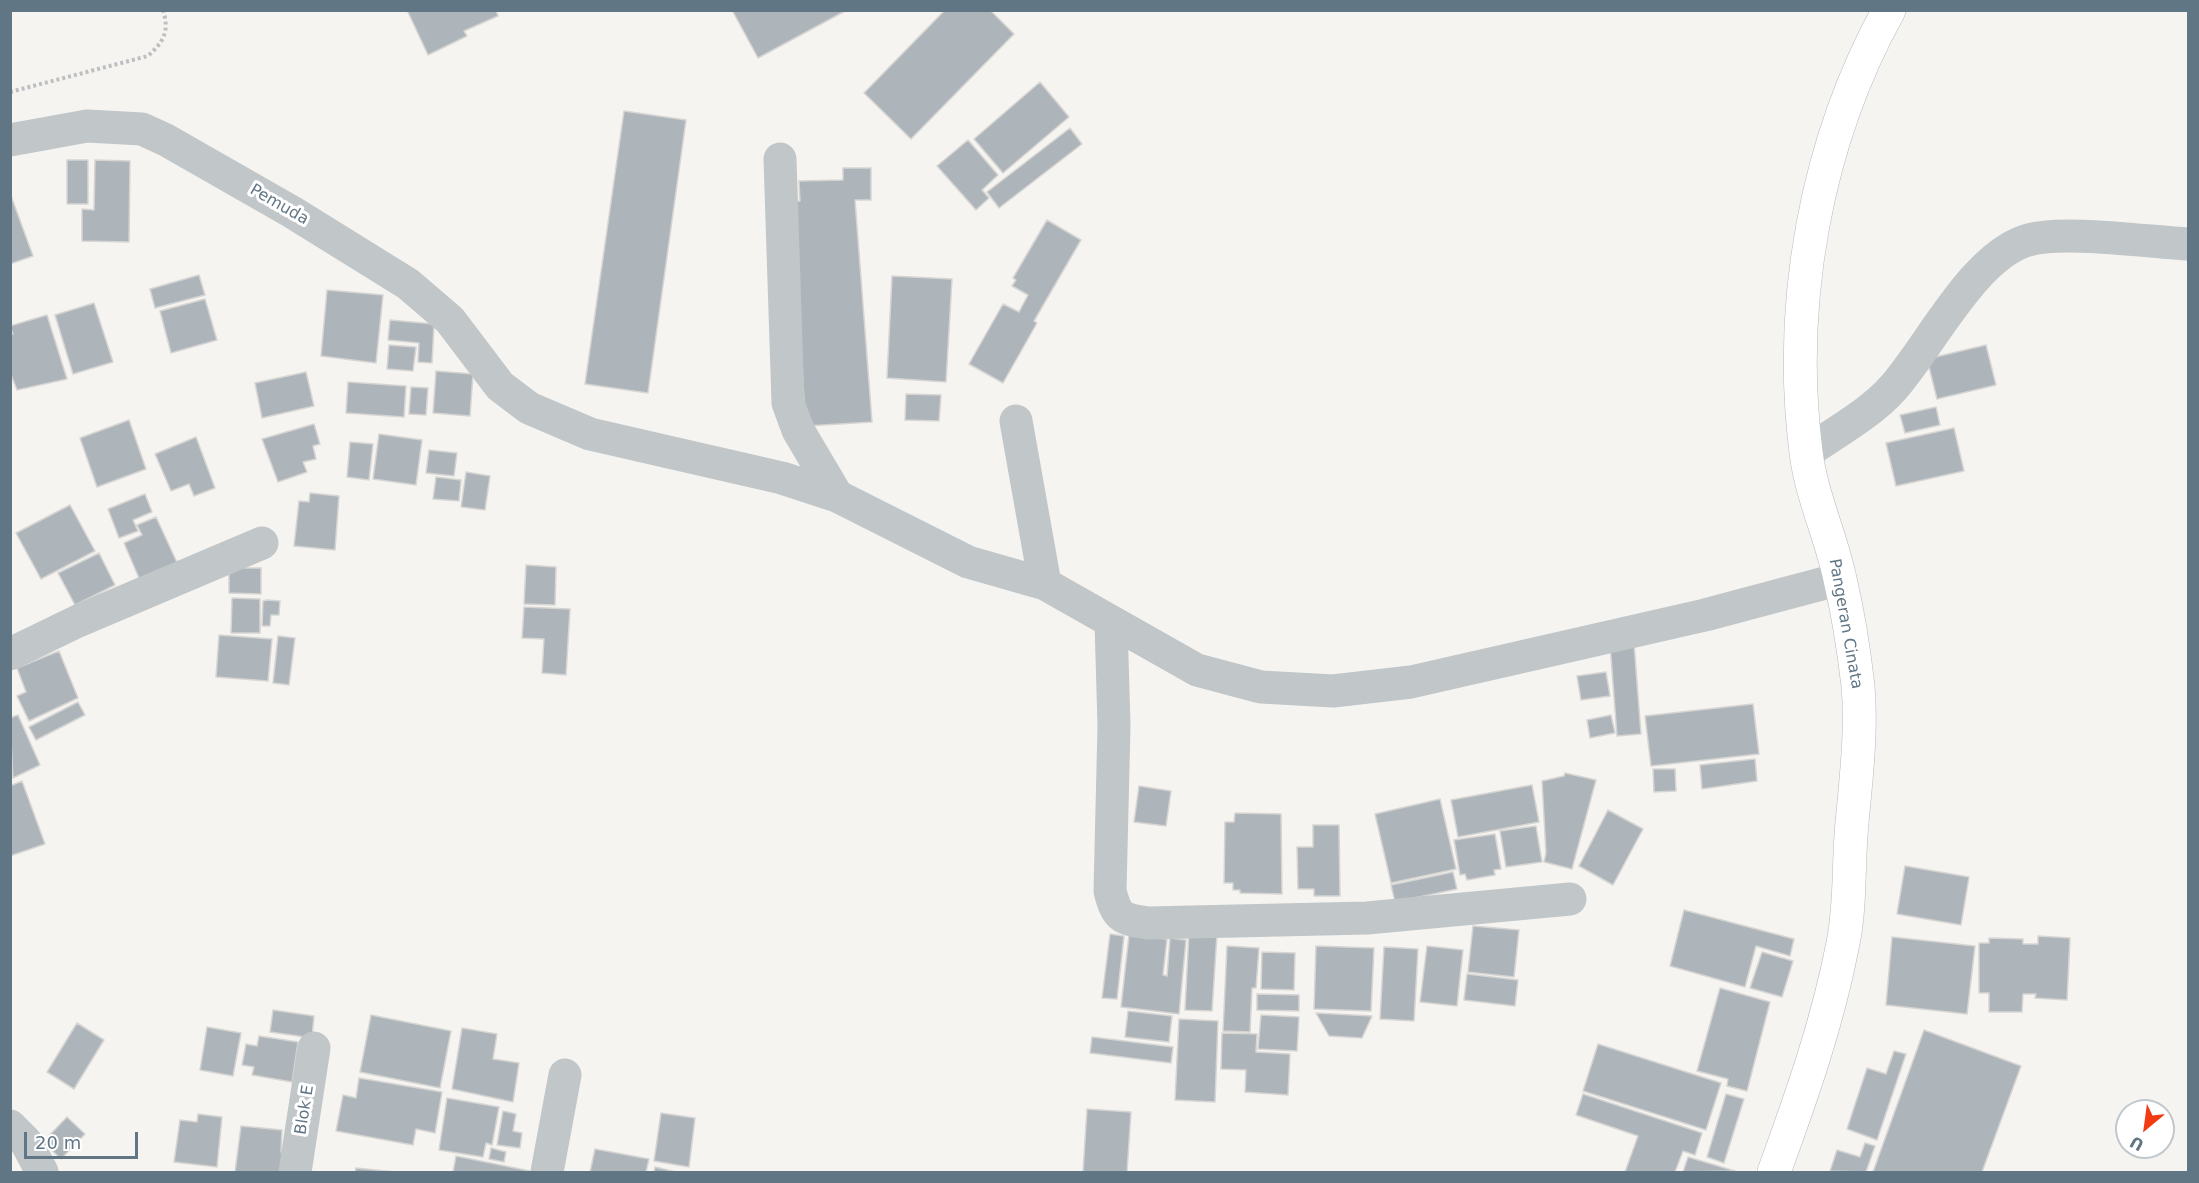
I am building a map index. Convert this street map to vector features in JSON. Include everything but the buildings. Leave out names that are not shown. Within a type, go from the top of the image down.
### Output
[{"type":"street","name":"Pangeran Cinata","points":[[1774,1173],[1827,1013],[1844,940],[1856,776],[1858,687],[1840,579],[1806,453],[1800,368],[1802,305],[1821,185],[1844,109],[1889,10]]},
{"type":"street","name":"Pemuda","points":[[10,140],[87,126],[142,129],[166,140],[292,212],[408,284],[450,320],[500,386],[529,408],[590,434],[782,478],[837,496],[968,562],[1045,584],[1197,670],[1261,687],[1333,691],[1411,682],[1705,615],[1840,579]]},
{"type":"street","points":[[780,159],[788,404],[798,430],[837,496]]},
{"type":"street","points":[[1806,453],[1893,389],[1979,274],[2002,253],[2026,241],[2060,236],[2188,244]]},
{"type":"street","points":[[1016,421],[1045,584]]},
{"type":"street","points":[[10,654],[78,621],[262,543]]},
{"type":"street","points":[[1111,622],[1114,726],[1110,891],[1115,910],[1121,918],[1148,923],[1367,918],[1570,899]]},
{"type":"street","name":"Blok E","points":[[295,1173],[314,1048]]},
{"type":"street","points":[[547,1173],[565,1075]]},
{"type":"street","points":[[10,1126],[26,1142],[42,1173]]},
{"type":"path","points":[[10,93],[148,57],[163,43],[168,25],[164,10]]}]
